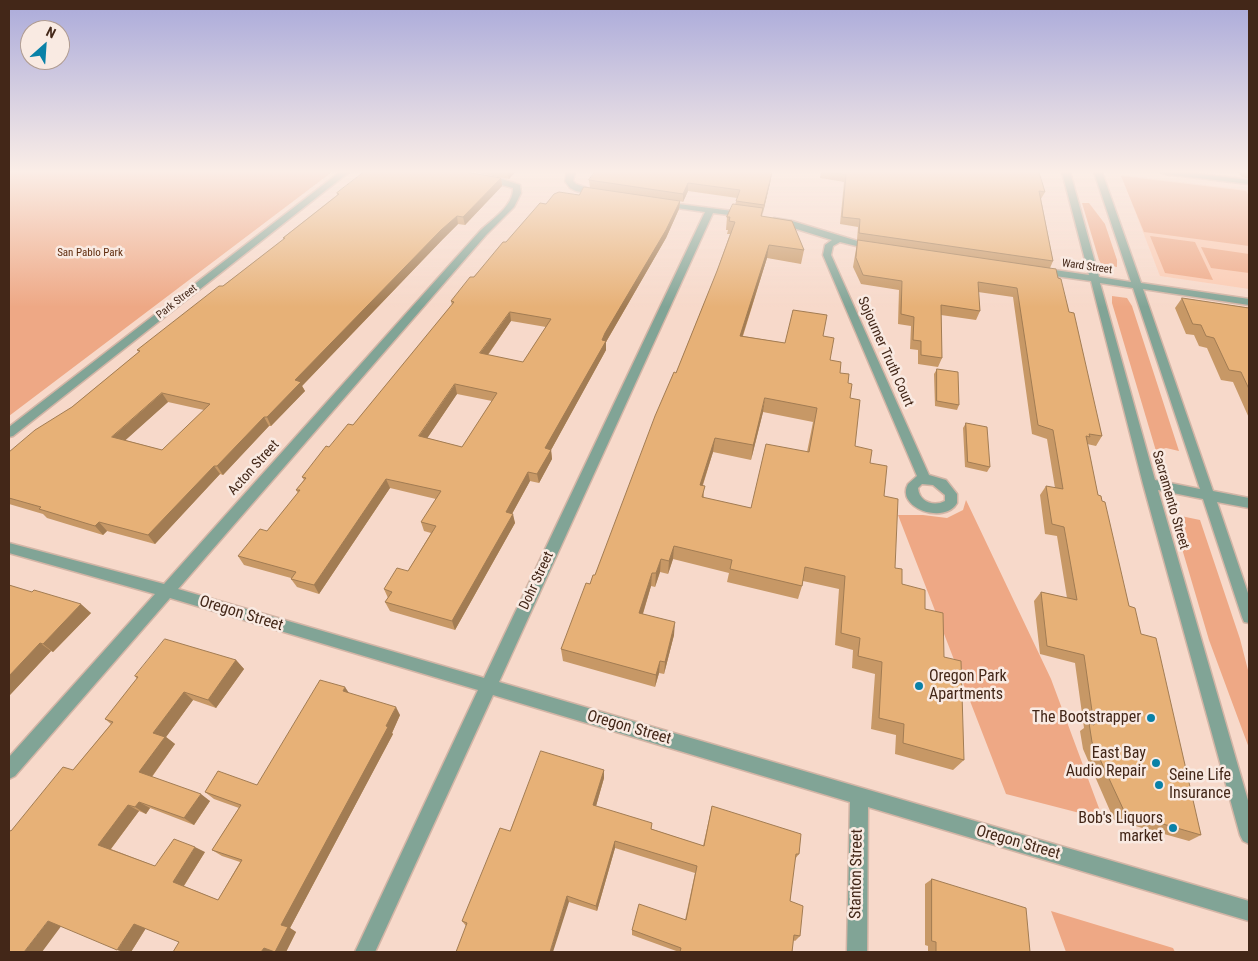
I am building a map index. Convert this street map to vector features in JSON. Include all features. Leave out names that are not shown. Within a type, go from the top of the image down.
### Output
[{"type":"street","name":"Park Street","points":[[9,432],[287,217]]},
{"type":"street","name":"Acton Street","points":[[9,770],[483,232],[499,217]]},
{"type":"street","name":"Dohr Street","points":[[365,952],[707,217]]},
{"type":"street","points":[[761,217],[795,224],[838,240],[880,248]]},
{"type":"street","name":"Sacramento Street","points":[[1078,217],[1149,484],[1249,835]]},
{"type":"street","points":[[1113,217],[1249,617]]},
{"type":"street","name":"Sojourner Truth Court","points":[[838,240],[829,245],[827,255],[925,480]]},
{"type":"street","name":"Ward Street","points":[[1033,270],[1249,302]]},
{"type":"street","points":[[1149,484],[1249,503]]},
{"type":"street","name":"Oregon Street","points":[[9,548],[166,591],[1249,911]]},
{"type":"street","name":"Stanton Street","points":[[856,952],[859,796]]},
{"type":"shaded area","points":[[1137,217],[1249,217],[1249,289],[1160,276]]},
{"type":"green space","name":"San Pablo Park","points":[[9,217],[273,217],[9,416]]},
{"type":"green space","points":[[1086,217],[1100,217],[1105,224],[1117,260],[1117,267],[1102,265]]},
{"type":"green space","points":[[1138,217],[1249,217],[1249,246],[1144,232]]},
{"type":"green space","points":[[1150,236],[1195,242],[1213,280],[1165,273]]},
{"type":"green space","points":[[1201,247],[1249,254],[1249,273],[1211,268]]},
{"type":"green space","points":[[1112,296],[1127,298],[1132,306],[1179,451],[1166,448],[1156,451],[1112,303]]},
{"type":"green space","points":[[966,500],[1051,679],[1103,819],[1006,794],[898,515],[923,515],[947,518],[963,510]]},
{"type":"green space","points":[[1176,515],[1200,520],[1240,639],[1249,674],[1249,748],[1209,640],[1183,552]]},
{"type":"green space","points":[[1051,911],[1173,948],[1175,952],[1066,952]]},
{"type":"building","points":[[310,217],[456,217],[295,380],[301,382],[217,466],[214,466],[148,535],[99,522],[95,526],[9,498],[9,452],[35,430],[72,407],[140,351],[137,350],[219,286],[223,286],[285,238],[283,238]],"holes":[[[162,393],[210,404],[162,450],[112,437]]]},
{"type":"building","points":[[528,217],[672,217],[605,333],[602,340],[606,341],[545,448],[551,450],[537,474],[528,472],[506,512],[513,514],[452,621],[385,602],[392,592],[384,589],[397,568],[408,571],[436,526],[421,522],[441,491],[386,479],[314,585],[291,579],[296,572],[238,556],[260,529],[267,531],[300,490],[296,490],[306,478],[302,477],[326,446],[329,447],[348,424],[353,425],[454,302],[451,301],[470,277],[474,277],[503,242],[506,242]],"holes":[[[510,312],[551,319],[523,362],[480,353]],[[455,384],[497,393],[462,447],[419,436]]]},
{"type":"building","points":[[727,217],[766,217],[792,221],[804,250],[769,245],[740,336],[785,343],[793,310],[827,315],[823,336],[834,338],[830,360],[841,362],[840,373],[849,374],[848,383],[852,384],[850,398],[860,400],[855,446],[872,450],[870,463],[887,466],[884,496],[898,499],[895,568],[902,569],[902,584],[925,590],[925,609],[943,613],[944,657],[961,661],[964,760],[903,743],[904,724],[879,718],[882,662],[858,656],[860,638],[841,633],[845,576],[805,567],[802,586],[730,569],[732,560],[674,546],[669,561],[661,559],[656,573],[652,573],[639,613],[675,622],[665,662],[660,661],[656,675],[561,649],[586,583],[590,584],[593,575],[595,575],[655,416],[674,372],[676,373],[717,271],[735,222],[729,221],[730,217]],"holes":[[[765,398],[817,408],[809,452],[766,444],[751,508],[702,497],[705,486],[700,485],[715,438],[753,445]]]},
{"type":"building","points":[[842,217],[1044,217],[1053,261],[859,233],[860,219]]},
{"type":"building","points":[[858,240],[1056,269],[1058,278],[1061,279],[1069,312],[1074,313],[1102,436],[1089,434],[1090,437],[1086,436],[1098,495],[1105,502],[1129,606],[1135,608],[1141,634],[1156,638],[1201,835],[1125,813],[1092,742],[1089,723],[1094,725],[1084,655],[1047,646],[1041,592],[1077,600],[1064,527],[1052,524],[1046,486],[1063,489],[1053,430],[1038,425],[1017,288],[978,282],[980,311],[941,305],[942,358],[921,355],[921,341],[913,340],[914,317],[901,314],[902,281],[863,275],[856,258]]},
{"type":"building","points":[[1182,298],[1249,308],[1249,389],[1241,372],[1229,370],[1214,338],[1206,336],[1201,325],[1193,324]]},
{"type":"building","points":[[937,369],[958,372],[959,405],[937,401]]},
{"type":"building","points":[[966,423],[987,427],[990,467],[968,462]]},
{"type":"building","points":[[9,585],[32,592],[34,590],[81,604],[9,676]]},
{"type":"building","points":[[165,639],[236,660],[208,700],[184,692],[153,733],[165,737],[139,772],[201,794],[184,818],[139,802],[135,807],[128,805],[98,845],[155,866],[174,839],[195,847],[173,882],[218,900],[242,860],[212,850],[241,805],[205,792],[218,771],[257,785],[320,680],[345,687],[343,691],[396,707],[386,726],[388,727],[281,925],[288,927],[275,952],[264,948],[261,952],[173,952],[179,942],[134,924],[117,950],[48,921],[24,952],[9,952],[9,830],[11,831],[63,767],[73,770],[113,722],[105,719],[138,677],[135,676]]},
{"type":"building","points":[[541,751],[604,770],[593,805],[652,823],[651,829],[704,846],[712,806],[801,834],[799,854],[796,854],[790,901],[803,906],[800,936],[794,935],[792,952],[680,952],[681,948],[632,930],[639,904],[686,920],[697,866],[615,841],[596,906],[567,896],[550,952],[456,952],[467,923],[462,921],[500,828],[510,831]]},
{"type":"building","points":[[932,879],[1026,908],[1030,952],[936,952],[936,942],[932,941]]},
{"type":"place","name":"Oregon Park Apartments","points":[[919,686]]},
{"type":"place","name":"The Bootstrapper","points":[[1151,718]]},
{"type":"place","name":"East Bay Audio Repair","points":[[1156,763]]},
{"type":"place","name":"Seine Life Insurance","points":[[1159,785]]},
{"type":"place","name":"Bob's Liquors market","points":[[1173,828]]}]
